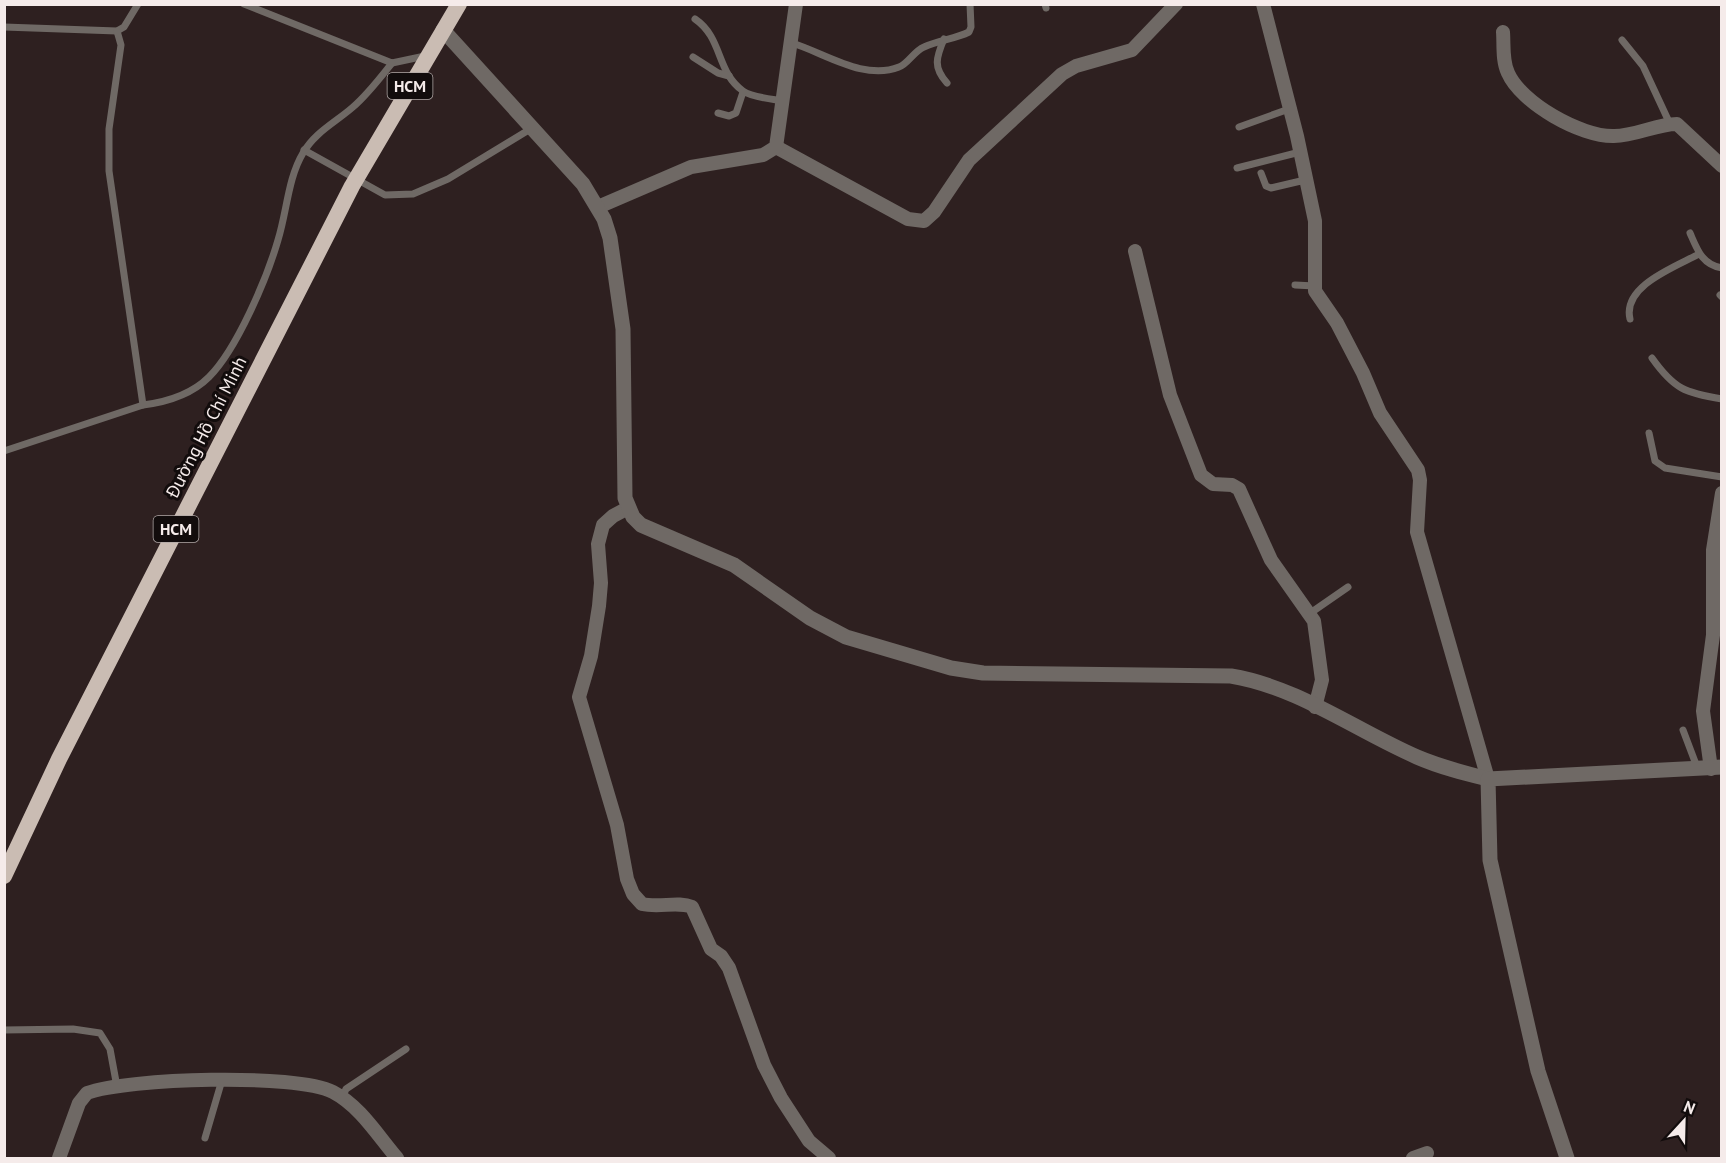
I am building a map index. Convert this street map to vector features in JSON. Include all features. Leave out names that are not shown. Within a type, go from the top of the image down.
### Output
[{"type":"highway","name":"Đường Hồ Chí Minh","points":[[4,876],[59,759],[352,186],[459,4]]},
{"type":"street","points":[[776,147],[796,4]]},
{"type":"street","points":[[776,147],[908,219],[924,220],[934,212],[969,160],[1062,74],[1076,66],[1132,50],[1176,4]]},
{"type":"street","points":[[1263,4],[1315,221],[1315,286],[1358,363],[1377,408],[1419,475],[1417,532],[1488,779],[1490,860],[1538,1071],[1567,1158]]},
{"type":"street","points":[[442,30],[583,184],[598,207],[610,238],[623,329],[623,488],[628,508],[641,525],[741,569],[828,628],[919,660],[983,673],[1231,676],[1276,686],[1418,757],[1488,779],[1710,769],[1702,719],[1717,582],[1714,537],[1722,493]]},
{"type":"street","points":[[1503,32],[1506,69],[1518,90],[1526,98],[1577,128],[1612,136],[1670,124],[1684,127],[1722,166]]},
{"type":"street","points":[[598,207],[691,166],[763,154],[776,147]]},
{"type":"street","points":[[1135,251],[1170,395],[1201,475],[1213,484],[1232,485],[1239,489],[1274,564],[1309,614],[1315,630],[1322,680],[1315,707]]},
{"type":"street","points":[[628,508],[613,516],[603,525],[598,544],[601,583],[599,606],[591,656],[579,697],[617,825],[627,879],[633,894],[642,904],[668,907],[679,903],[692,907],[711,949],[721,956],[729,968],[764,1065],[781,1098],[809,1141],[829,1158]]},
{"type":"street","points":[[59,1158],[82,1097],[95,1090],[222,1080],[306,1084],[334,1092],[357,1110],[397,1158]]},
{"type":"street","points":[[1413,1158],[1427,1153]]},
{"type":"lane","points":[[4,27],[117,31],[124,27],[138,4]]},
{"type":"lane","points":[[244,4],[392,63],[427,56]]},
{"type":"lane","points":[[792,43],[818,51],[867,72],[900,67],[921,48],[944,39],[959,37],[971,30],[970,4]]},
{"type":"lane","points":[[695,19],[712,35],[729,76],[743,92],[784,101]]},
{"type":"lane","points":[[117,31],[122,45],[109,129],[109,171],[143,405]]},
{"type":"lane","points":[[944,39],[935,63],[939,74],[947,84]]},
{"type":"lane","points":[[1622,40],[1643,66],[1670,124]]},
{"type":"lane","points":[[693,57],[718,73],[729,76]]},
{"type":"lane","points":[[4,451],[143,405],[167,402],[188,392],[209,377],[230,347],[256,299],[275,249],[297,163],[304,150],[316,135],[368,93],[392,63]]},
{"type":"lane","points":[[718,113],[729,116],[736,113],[743,92]]},
{"type":"lane","points":[[1239,127],[1289,109]]},
{"type":"lane","points":[[304,150],[385,195],[413,194],[448,179],[532,128]]},
{"type":"lane","points":[[1237,168],[1300,152]]},
{"type":"lane","points":[[1261,173],[1266,186],[1271,188],[1305,180]]},
{"type":"lane","points":[[1690,233],[1699,254],[1706,262],[1722,268]]},
{"type":"lane","points":[[1630,319],[1630,303],[1636,293],[1668,270],[1699,254]]},
{"type":"lane","points":[[1295,285],[1315,286]]},
{"type":"lane","points":[[1652,358],[1667,378],[1679,388],[1722,399]]},
{"type":"lane","points":[[1649,433],[1655,461],[1665,468],[1722,477]]},
{"type":"lane","points":[[1309,614],[1348,587]]},
{"type":"lane","points":[[1683,730],[1710,769]]},
{"type":"lane","points":[[4,1030],[73,1029],[100,1033],[110,1049],[117,1087]]},
{"type":"lane","points":[[342,1098],[346,1089],[406,1049]]},
{"type":"lane","points":[[205,1138],[222,1080]]}]
